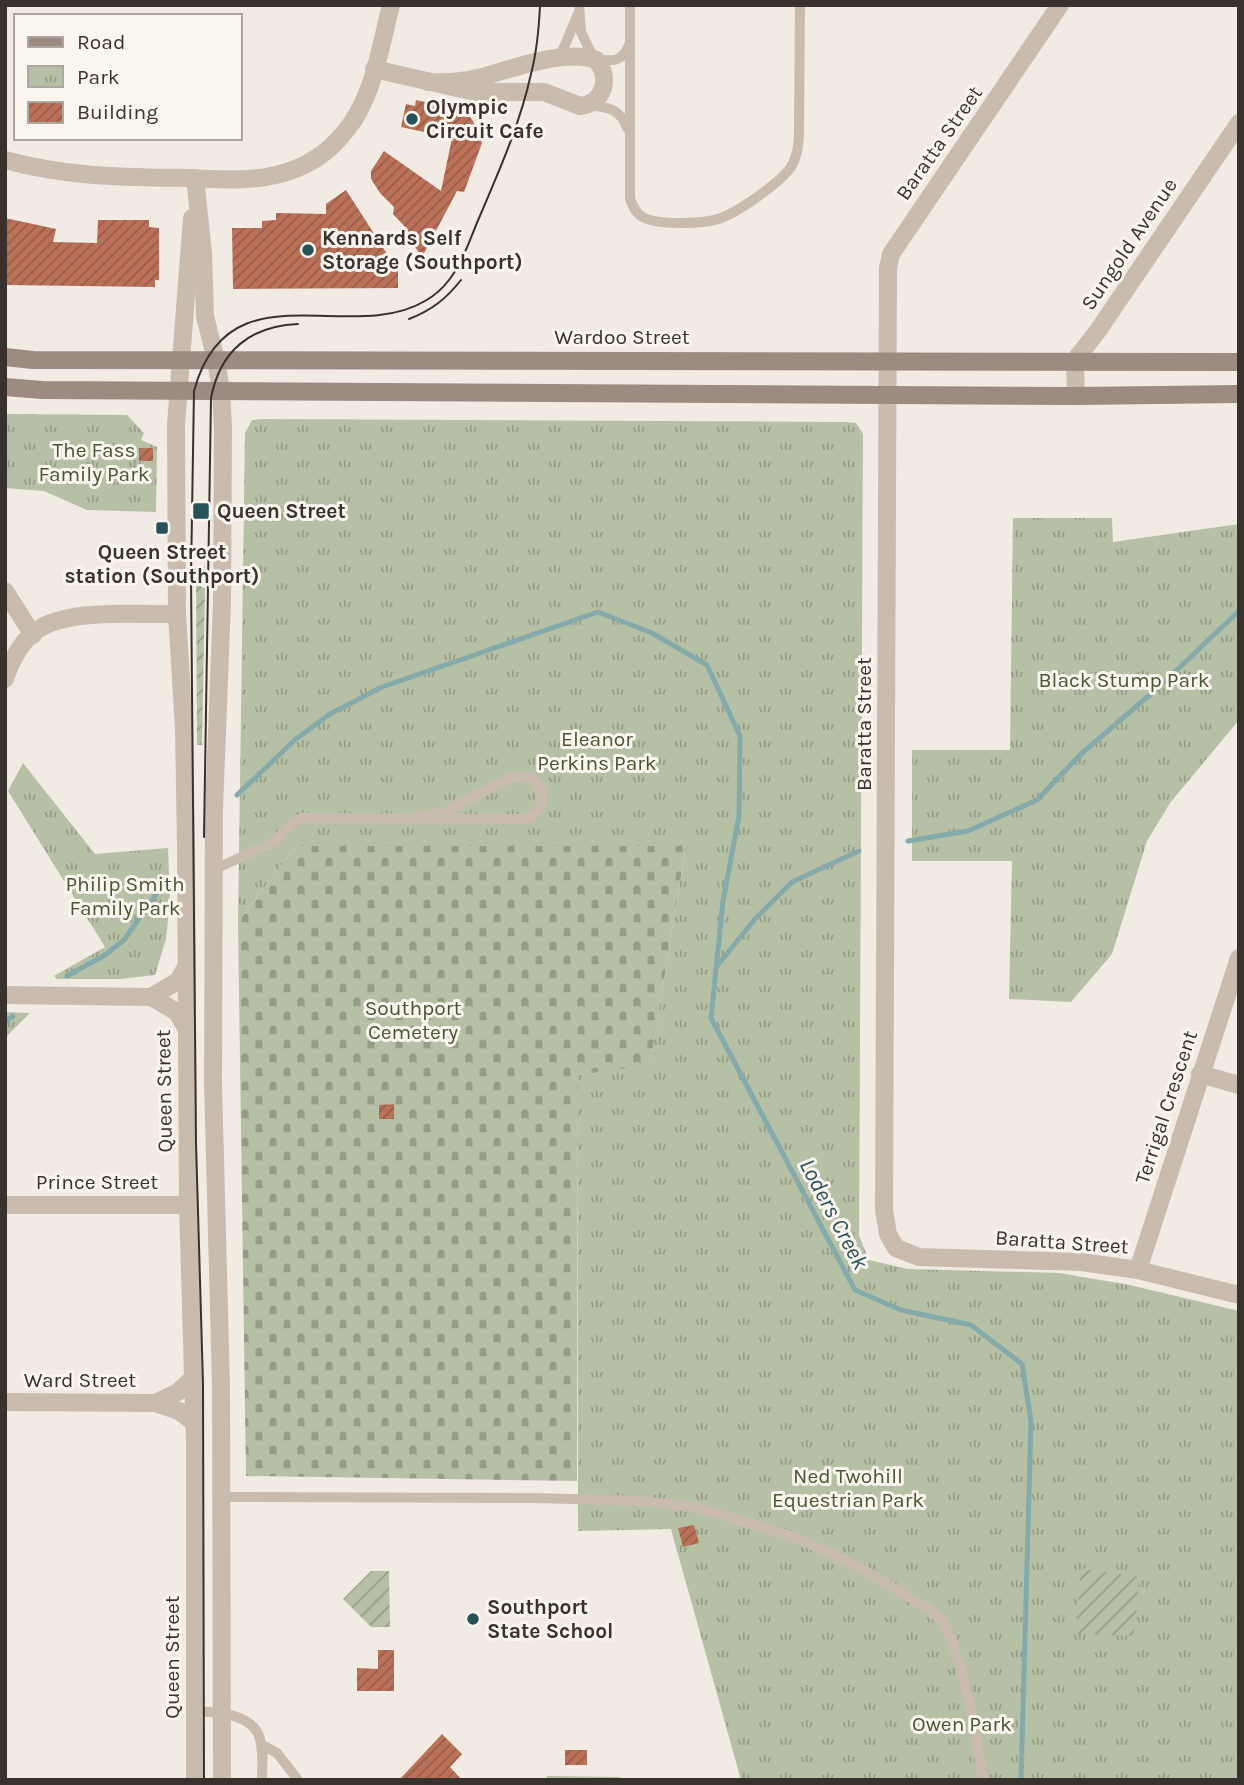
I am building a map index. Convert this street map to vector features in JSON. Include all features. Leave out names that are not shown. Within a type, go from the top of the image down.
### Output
[{"type":"main road","name":"Wardoo Street","points":[[5,357],[33,360],[1239,362]]},
{"type":"main road","points":[[5,390],[1076,396],[1239,394]]},
{"type":"street","points":[[5,160],[36,169],[82,176],[195,186],[257,178],[292,170],[313,160],[345,133],[358,111],[374,69],[391,5]]},
{"type":"street","name":"Baratta Street","points":[[1060,5],[891,254],[888,268],[884,1196],[888,1234],[896,1248],[919,1256],[1080,1262],[1138,1270],[1239,1295]]},
{"type":"street","points":[[374,69],[428,82],[475,92],[544,92],[556,95],[571,105],[582,106],[595,102],[603,90],[604,73],[595,60],[580,57],[526,64],[461,81],[428,82]]},
{"type":"street","name":"Sungold Avenue","points":[[1075,360],[1097,332],[1239,122]]},
{"type":"street","points":[[195,186],[203,253],[205,316],[221,390],[222,603],[213,870],[213,1082],[222,1497],[222,1780]]},
{"type":"street","name":"Queen Street","points":[[195,186],[186,270],[176,425],[177,614],[184,729],[188,1205],[195,1423],[195,1780]]},
{"type":"street","points":[[1075,360],[1076,396]]},
{"type":"street","points":[[5,591],[33,635]]},
{"type":"street","points":[[5,679],[22,645],[41,627],[74,616],[177,614]]},
{"type":"street","name":"Terrigal Crescent","points":[[1138,1270],[1239,958]]},
{"type":"street","points":[[152,996],[178,981],[186,967]]},
{"type":"street","points":[[5,995],[152,996],[174,1009],[186,1028]]},
{"type":"street","points":[[1200,1074],[1239,1086]]},
{"type":"street","name":"Prince Street","points":[[5,1205],[188,1205]]},
{"type":"street","name":"Ward Street","points":[[155,1403],[178,1392],[194,1377]]},
{"type":"street","name":"Ward Street","points":[[5,1402],[155,1403],[179,1412],[195,1423]]},
{"type":"lane","points":[[629,5],[630,199],[634,209],[648,220],[678,222],[724,217],[771,186],[792,166],[798,146],[800,5]]},
{"type":"lane","points":[[579,8],[583,38],[595,60],[619,59],[629,45]]},
{"type":"lane","points":[[559,59],[579,8]]},
{"type":"lane","points":[[582,106],[606,107],[616,111],[624,120],[629,139]]},
{"type":"lane","points":[[213,870],[274,842],[300,819],[526,819],[539,809],[542,793],[533,779],[517,776],[443,813],[406,818]]},
{"type":"lane","points":[[222,1497],[535,1498],[640,1502],[695,1507],[795,1537],[866,1572],[930,1610],[942,1622],[951,1638],[960,1665],[973,1720],[982,1780]]},
{"type":"lane","points":[[195,1712],[222,1713],[239,1718],[252,1726],[260,1736],[262,1745],[262,1780]]},
{"type":"lane","points":[[262,1745],[277,1753],[298,1780]]},
{"type":"green space","name":"The Fass Family Park","points":[[5,414],[127,415],[144,433],[141,440],[157,447],[156,512],[87,510],[44,491],[5,488]]},
{"type":"green space","name":"Ned Twohill Equestrian Park","points":[[252,420],[856,423],[863,434],[859,1236],[869,1260],[908,1269],[1059,1273],[1130,1285],[1239,1311],[1239,1780],[741,1780],[671,1529],[578,1531],[578,1075],[650,1065],[686,846],[296,846],[238,922],[245,433]]},
{"type":"green space","name":"Black Stump Park","points":[[1013,518],[1112,518],[1113,542],[1239,524],[1239,720],[1170,803],[1147,841],[1112,954],[1071,1002],[1009,999],[1012,861],[912,861],[912,750],[1010,750]]},
{"type":"green space","points":[[196,566],[205,566],[205,582],[201,582],[201,587],[205,588],[202,745],[197,745]]},
{"type":"green space","name":"Philip Smith Family Park","points":[[23,763],[95,854],[168,848],[170,901],[166,939],[155,975],[120,979],[57,979],[54,976],[105,947],[8,791]]},
{"type":"green space","name":"Southport Cemetery","points":[[296,846],[686,846],[650,1066],[578,1075],[577,1481],[246,1476],[238,922]]},
{"type":"green space","points":[[5,1012],[30,1013],[5,1038]]},
{"type":"green space","points":[[1081,1568],[1139,1577],[1134,1636],[1076,1634]]},
{"type":"green space","points":[[371,1571],[389,1571],[390,1627],[371,1627],[343,1599]]},
{"type":"green space","points":[[547,1776],[620,1777],[620,1780],[547,1780]]},
{"type":"building","points":[[416,100],[458,109],[471,118],[482,143],[464,192],[457,191],[422,257],[408,237],[408,230],[393,214],[394,207],[371,179],[371,171],[384,151],[441,191],[452,138],[401,127],[406,104],[415,106]]},
{"type":"building","name":"Kennards Self Storage (Southport)","points":[[346,190],[398,271],[398,288],[233,289],[232,228],[262,228],[262,221],[276,220],[276,213],[326,214],[326,204]]},
{"type":"building","points":[[5,218],[56,229],[53,242],[97,243],[98,220],[149,220],[149,227],[159,228],[159,280],[155,280],[155,287],[5,285]]},
{"type":"building","points":[[139,448],[153,448],[153,461],[139,461]]},
{"type":"building","points":[[394,1104],[394,1119],[379,1119],[379,1105]]},
{"type":"building","points":[[694,1525],[699,1543],[683,1547],[678,1528]]},
{"type":"building","points":[[378,1650],[394,1650],[394,1691],[357,1691],[357,1668],[378,1669]]},
{"type":"building","points":[[442,1734],[462,1754],[450,1767],[462,1780],[399,1780]]},
{"type":"building","points":[[565,1750],[587,1750],[587,1765],[565,1765]]},
{"type":"waterway","name":"Loders Creek","points":[[908,841],[968,831],[1037,800],[1081,754],[1160,686],[1239,611]]},
{"type":"waterway","name":"Loders Creek","points":[[237,795],[296,739],[330,714],[382,687],[598,612],[652,633],[707,665],[740,736],[739,816],[723,901],[711,1018],[855,1290],[901,1310],[971,1325],[1022,1364],[1031,1421],[1021,1780]]},
{"type":"waterway","name":"Loders Creek","points":[[717,966],[755,919],[792,882],[859,851]]},
{"type":"waterway","points":[[67,976],[105,955],[124,940],[165,881]]},
{"type":"waterway","points":[[5,1022],[13,1016]]},
{"type":"tram line","points":[[204,1780],[203,1384],[196,1143],[191,576],[194,391],[211,353],[234,330],[262,319],[395,313],[425,301],[444,286],[466,250],[515,129],[533,65],[540,5]]},
{"type":"tram line","points":[[409,319],[438,303],[461,280]]},
{"type":"tram line","points":[[204,837],[211,398],[222,367],[240,344],[265,330],[298,324]]},
{"type":"place","name":"Olympic Circuit Cafe","points":[[412,119]]},
{"type":"place","name":"Kennards Self Storage (Southport)","points":[[308,250]]},
{"type":"place","name":"Queen Street","points":[[201,511]]},
{"type":"place","name":"Queen Street station (Southport)","points":[[162,528]]},
{"type":"place","name":"Southport State School","points":[[473,1619]]},
{"type":"park label","name":"Eleanor Perkins Park","points":[[597,751]]},
{"type":"park label","name":"Owen Park","points":[[962,1724]]}]
